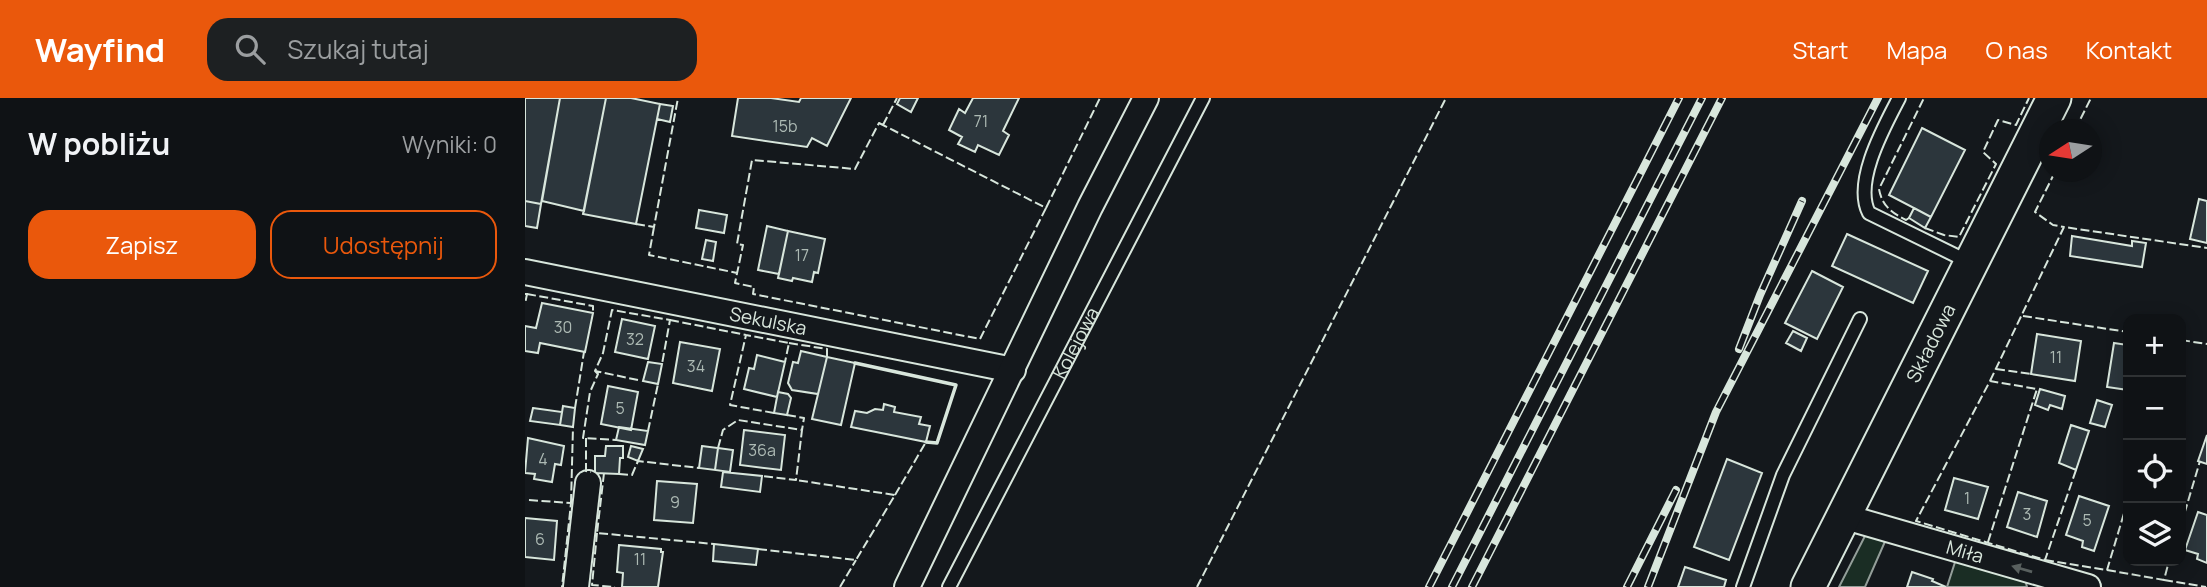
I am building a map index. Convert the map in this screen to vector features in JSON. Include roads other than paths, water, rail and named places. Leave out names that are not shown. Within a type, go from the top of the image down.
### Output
[{"type":"main road","name":"Składowa","points":[[1808,587],[2054,98]]},
{"type":"street","points":[[907,587],[1090,207],[1146,98]]},
{"type":"street","name":"Sekulska","points":[[525,272],[1013,370]]},
{"type":"street","points":[[576,587],[588,483]]},
{"type":"street","name":"Miła","points":[[1842,516],[2088,587]]},
{"type":"lane","name":"Kolejowa","points":[[949,587],[1203,98]]},
{"type":"lane","points":[[1899,98],[1880,136],[1864,188],[1865,204],[1869,213],[1971,263]]},
{"type":"lane","points":[[1743,587],[1783,475],[1860,319]]},
{"type":"railway","points":[[1429,587],[1679,98]]},
{"type":"railway","points":[[1452,587],[1702,98]]},
{"type":"railway","points":[[1472,587],[1722,98]]},
{"type":"railway","points":[[1648,587],[1716,412],[1878,98]]},
{"type":"railway","points":[[1739,349],[1802,201]]},
{"type":"railway","points":[[1627,587],[1676,490]]}]
